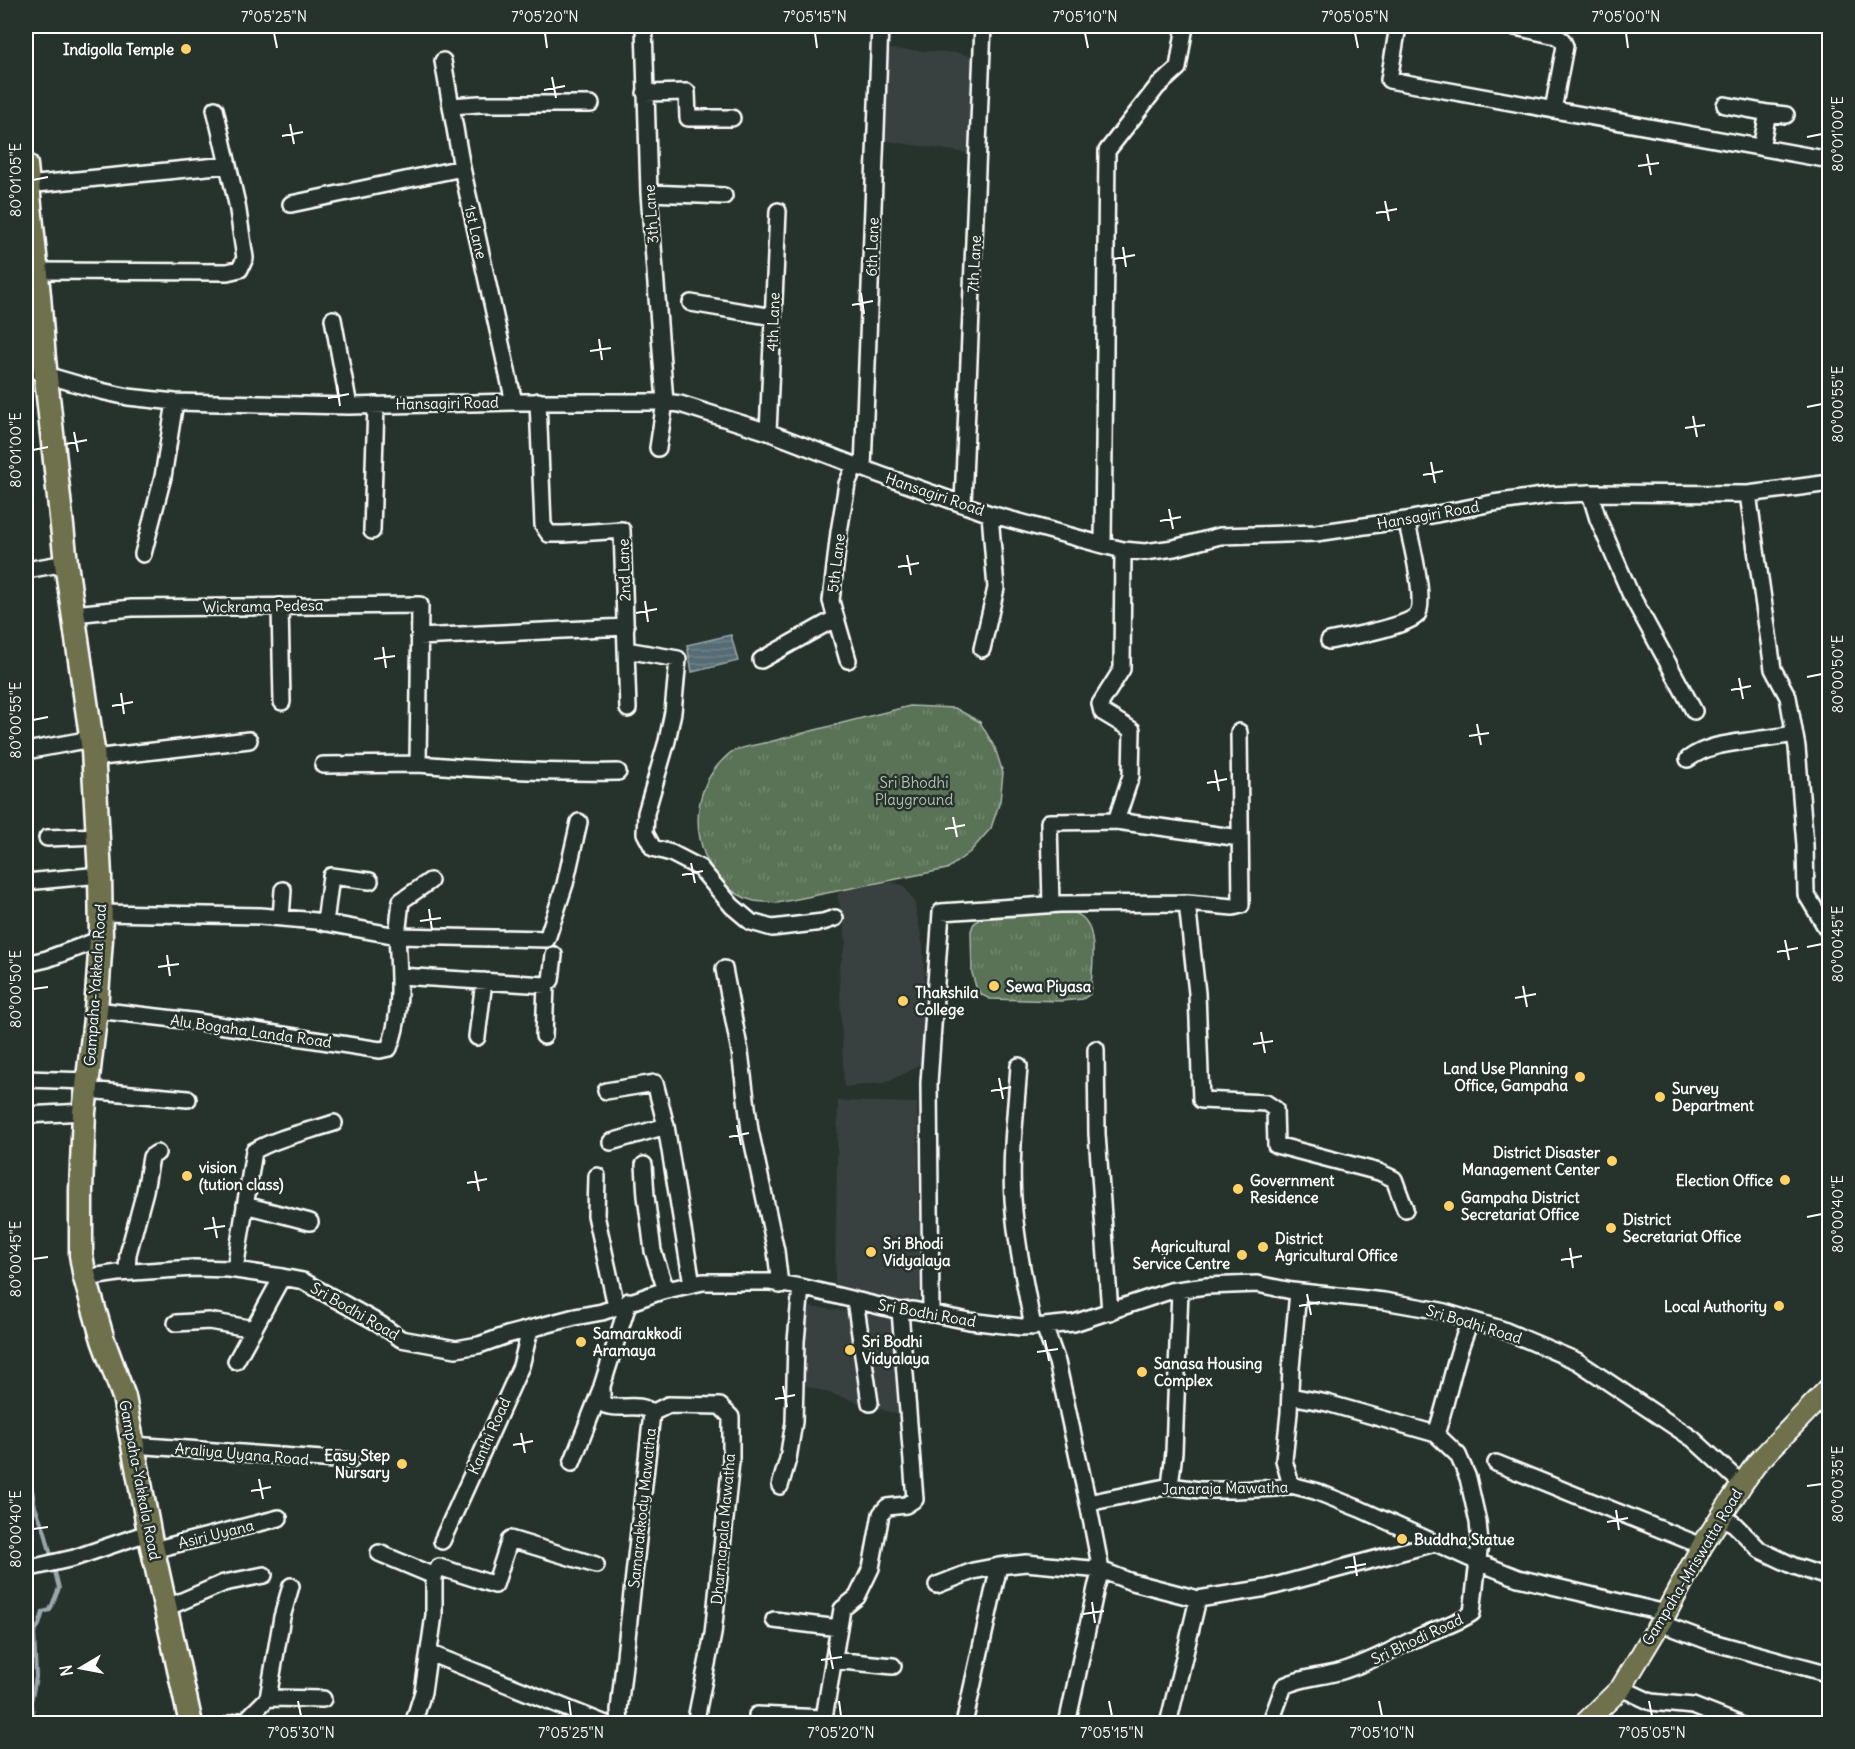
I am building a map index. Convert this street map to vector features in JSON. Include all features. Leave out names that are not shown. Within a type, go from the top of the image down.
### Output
[{"type":"highway","name":"Gampaha-Yakkala Road","points":[[26,175],[66,563],[92,749],[100,875],[101,939],[96,1010],[84,1112],[81,1255],[85,1278],[103,1340],[124,1397],[191,1724]]},
{"type":"main road","name":"Gampaha-Mriswatta Road","points":[[1586,1723],[1621,1688],[1720,1516],[1757,1463],[1830,1387]]},
{"type":"street","name":"3th Lane","points":[[644,26],[649,193],[665,402],[658,448]]},
{"type":"street","name":"6th Lane","points":[[859,467],[880,26]]},
{"type":"street","name":"7th Lane","points":[[963,503],[983,26]]},
{"type":"street","points":[[1102,545],[1107,151],[1157,87],[1178,68],[1185,26]]},
{"type":"street","points":[[1398,26],[1389,80],[1830,160]]},
{"type":"street","points":[[1511,26],[1562,39],[1565,46],[1553,110]]},
{"type":"street","name":"1st Lane","points":[[443,61],[462,168],[514,402]]},
{"type":"street","points":[[645,93],[687,92],[688,118],[732,118]]},
{"type":"street","points":[[451,106],[591,104]]},
{"type":"street","points":[[1725,105],[1786,116]]},
{"type":"street","points":[[37,271],[227,272],[240,269],[245,258],[237,204],[215,109]]},
{"type":"street","points":[[1761,147],[1768,113]]},
{"type":"street","points":[[26,175],[227,165]]},
{"type":"street","points":[[291,204],[462,168]]},
{"type":"street","points":[[649,193],[724,196]]},
{"type":"street","name":"4th Lane","points":[[768,432],[778,211]]},
{"type":"street","points":[[690,303],[773,317]]},
{"type":"street","points":[[333,319],[349,406]]},
{"type":"street","name":"Hansagiri Road","points":[[26,365],[46,375],[128,397],[175,402],[349,406],[538,401],[680,404],[768,432],[990,514],[1102,545],[1145,552],[1159,551],[1220,536],[1316,533],[1549,495],[1748,494],[1830,483]]},
{"type":"street","name":"2nd Lane","points":[[538,401],[543,525],[549,534],[622,530],[628,709]]},
{"type":"street","points":[[143,554],[164,477],[175,402]]},
{"type":"street","points":[[372,531],[376,405]]},
{"type":"street","name":"5th Lane","points":[[848,660],[831,601],[847,484],[859,467]]},
{"type":"street","points":[[1590,493],[1598,519],[1630,593],[1694,711]]},
{"type":"street","points":[[1748,494],[1773,669],[1788,697],[1794,734],[1805,845],[1806,894],[1830,934]]},
{"type":"street","points":[[982,649],[996,588],[990,514]]},
{"type":"street","points":[[1329,641],[1407,621],[1421,608],[1421,597],[1406,520]]},
{"type":"street","points":[[1116,821],[1131,776],[1132,730],[1102,712],[1100,704],[1122,669],[1123,550]]},
{"type":"street","points":[[26,570],[66,563]]},
{"type":"street","name":"Wickrama Pedesa","points":[[74,614],[132,608],[420,605],[419,637]]},
{"type":"street","points":[[280,606],[282,702]]},
{"type":"street","points":[[761,660],[836,618]]},
{"type":"street","points":[[418,764],[419,637],[626,627]]},
{"type":"street","points":[[626,650],[678,659],[673,712],[667,741],[646,813],[645,833],[653,848],[671,853],[700,867],[732,906],[751,922],[772,928],[824,922],[835,918]]},
{"type":"street","points":[[931,1314],[929,1083],[941,912],[1051,905],[1187,903],[1233,907],[1241,905],[1239,732]]},
{"type":"street","points":[[1688,759],[1709,747],[1794,734]]},
{"type":"street","points":[[26,751],[249,740]]},
{"type":"street","points":[[323,765],[418,764],[582,773],[618,772]]},
{"type":"street","points":[[1051,905],[1049,822],[1116,821],[1240,838]]},
{"type":"street","points":[[101,913],[281,918],[325,923],[397,936],[547,939],[565,884],[579,822]]},
{"type":"street","points":[[46,838],[98,836]]},
{"type":"street","points":[[26,882],[100,875]]},
{"type":"street","points":[[325,923],[331,876],[370,881]]},
{"type":"street","points":[[430,881],[401,901],[397,936],[399,976],[546,985]]},
{"type":"street","points":[[281,918],[283,890]]},
{"type":"street","points":[[1187,903],[1197,993],[1201,1100],[1266,1103],[1275,1109],[1276,1145],[1379,1172],[1394,1179],[1405,1209]]},
{"type":"street","points":[[26,964],[47,959],[101,939]]},
{"type":"street","points":[[544,1036],[546,985],[551,980],[554,955]]},
{"type":"street","points":[[724,969],[740,1052],[750,1130],[776,1251],[780,1285]]},
{"type":"street","name":"Alu Bogaha Landa Road","points":[[96,1010],[192,1021],[380,1050],[389,1048],[395,1033],[399,976]]},
{"type":"street","points":[[477,1037],[484,981]]},
{"type":"street","points":[[1096,1048],[1097,1134],[1110,1312]]},
{"type":"street","points":[[1019,1066],[1013,1158],[1013,1198],[1017,1241],[1039,1326],[1057,1362],[1101,1570],[1067,1724]]},
{"type":"street","points":[[26,1079],[188,1099]]},
{"type":"street","points":[[606,1091],[655,1083],[666,1126],[692,1284]]},
{"type":"street","points":[[26,1115],[84,1112]]},
{"type":"street","points":[[235,1269],[254,1151],[334,1123]]},
{"type":"street","points":[[611,1142],[666,1126]]},
{"type":"street","points":[[127,1272],[128,1254],[145,1191],[151,1157],[157,1153]]},
{"type":"street","points":[[644,1165],[653,1251],[666,1290]]},
{"type":"street","points":[[572,1463],[602,1386],[623,1304],[596,1215],[597,1176]]},
{"type":"street","points":[[245,1205],[310,1222]]},
{"type":"street","name":"Sri Bodhi Road","points":[[85,1278],[127,1272],[194,1268],[235,1269],[303,1281],[380,1324],[401,1339],[456,1349],[602,1312],[666,1290],[703,1282],[770,1282],[801,1287],[900,1311],[913,1310],[969,1321],[1021,1327],[1074,1323],[1170,1291],[1206,1286],[1257,1284],[1298,1292],[1384,1301],[1441,1311],[1501,1329],[1577,1361],[1693,1439],[1742,1484]]},
{"type":"street","points":[[236,1360],[282,1277]]},
{"type":"street","points":[[780,1486],[788,1459],[794,1422],[796,1341],[801,1287]]},
{"type":"street","points":[[1170,1486],[1174,1452],[1180,1290]]},
{"type":"street","points":[[1291,1485],[1284,1460],[1298,1292]]},
{"type":"street","points":[[855,1300],[870,1403]]},
{"type":"street","points":[[757,1716],[823,1721],[842,1609],[857,1597],[871,1568],[881,1514],[887,1507],[906,1505],[915,1499],[900,1311]]},
{"type":"street","points":[[1436,1434],[1462,1340],[1471,1320]]},
{"type":"street","points":[[176,1323],[209,1321],[254,1329]]},
{"type":"street","name":"Kanthi Road","points":[[442,1541],[521,1366],[530,1330]]},
{"type":"street","name":"Samarakkody Mawatha","points":[[602,1386],[602,1398],[605,1405],[611,1408],[647,1409],[652,1413],[618,1710],[620,1724]]},
{"type":"street","name":"Sri Bhodi Road","points":[[1270,1724],[1284,1686],[1295,1681],[1339,1672],[1362,1664],[1426,1634],[1459,1622],[1472,1613],[1480,1543],[1478,1522],[1468,1478],[1458,1455],[1436,1434],[1328,1403],[1290,1396]]},
{"type":"street","name":"Dharmapala Mawatha","points":[[652,1413],[668,1405],[720,1406],[731,1417],[731,1461],[713,1634],[694,1724]]},
{"type":"street","name":"Araliya Uyana Road","points":[[134,1445],[350,1461]]},
{"type":"street","points":[[1497,1463],[1702,1546]]},
{"type":"street","name":"Janaraja Mawatha","points":[[1088,1503],[1170,1486],[1200,1490],[1235,1490],[1291,1485],[1315,1491],[1360,1509],[1518,1578],[1663,1618],[1708,1641],[1830,1674]]},
{"type":"street","points":[[1720,1516],[1734,1524],[1760,1550],[1794,1566],[1830,1578]]},
{"type":"street","name":"Asiri Uyana","points":[[26,1569],[152,1541],[279,1518]]},
{"type":"street","points":[[413,1724],[423,1692],[434,1615],[434,1576],[439,1567],[495,1585],[510,1539],[596,1565]]},
{"type":"street","points":[[937,1585],[973,1571],[1026,1563],[1101,1570],[1129,1581],[1198,1599],[1267,1588],[1435,1543]]},
{"type":"street","points":[[378,1553],[434,1576]]},
{"type":"street","points":[[964,1724],[999,1566]]},
{"type":"street","points":[[166,1608],[224,1583],[264,1575]]},
{"type":"street","points":[[230,1724],[247,1719],[268,1698],[282,1617],[291,1586]]},
{"type":"street","points":[[1168,1724],[1198,1599]]},
{"type":"street","points":[[774,1620],[839,1628]]},
{"type":"street","points":[[429,1653],[606,1724]]},
{"type":"street","points":[[833,1660],[893,1666]]},
{"type":"street","points":[[1621,1688],[1651,1702],[1693,1706],[1739,1724]]},
{"type":"street","points":[[268,1698],[323,1699]]},
{"type":"shaded area","points":[[889,49],[960,53],[977,58],[974,154],[880,140]]},
{"type":"shaded area","points":[[890,882],[903,885],[914,901],[923,945],[927,1032],[923,1062],[884,1083],[844,1087],[839,969],[846,943],[837,895],[842,891]]},
{"type":"shaded area","points":[[838,1101],[917,1103],[919,1306],[835,1284]]},
{"type":"shaded area","name":"Sri Bodhi Vidyalaya","points":[[802,1306],[898,1317],[902,1416],[800,1384]]},
{"type":"green space","name":"Sri Bhodhi Playground","points":[[910,706],[955,708],[980,722],[995,748],[1003,773],[1000,801],[991,828],[970,852],[947,869],[777,903],[746,898],[731,890],[718,878],[705,856],[698,828],[698,814],[704,787],[719,764],[730,753],[744,747]]},
{"type":"green space","points":[[1069,912],[1082,917],[1091,932],[1093,964],[1090,994],[1083,999],[1061,1001],[990,999],[982,995],[976,987],[972,973],[971,931],[973,925],[986,916]]},
{"type":"water","points":[[731,635],[738,661],[692,672],[687,645]]},
{"type":"waterway","points":[[26,1457],[35,1507],[45,1532],[52,1560]]},
{"type":"waterway","points":[[35,1724],[31,1702],[36,1677],[34,1632],[43,1612],[50,1610],[59,1588],[54,1568]]},
{"type":"place","name":"Indigolla Temple","points":[[186,49]]},
{"type":"place","name":"Sewa Piyasa","points":[[994,986]]},
{"type":"place","name":"Thakshila College","points":[[903,1001]]},
{"type":"place","name":"Land Use Planning Office, Gampaha","points":[[1580,1077]]},
{"type":"place","name":"Survey Department","points":[[1660,1097]]},
{"type":"place","name":"District Disaster Management Center","points":[[1612,1161]]},
{"type":"place","name":"vision (tution class)","points":[[187,1176]]},
{"type":"place","name":"Election Office","points":[[1785,1180]]},
{"type":"place","name":"Government Residence","points":[[1238,1189]]},
{"type":"place","name":"Gampaha District Secretariat Office","points":[[1449,1206]]},
{"type":"place","name":"District Secretariat Office","points":[[1611,1228]]},
{"type":"place","name":"District Agricultural Office","points":[[1263,1247]]},
{"type":"place","name":"Sri Bhodi Vidyalaya","points":[[871,1252]]},
{"type":"place","name":"Agricultural Service Centre","points":[[1242,1255]]},
{"type":"place","name":"Local Authority","points":[[1779,1306]]},
{"type":"place","name":"Samarakkodi Aramaya","points":[[581,1342]]},
{"type":"place","name":"Sri Bodhi Vidyalaya","points":[[850,1350]]},
{"type":"place","name":"Sanasa Housing Complex","points":[[1142,1372]]},
{"type":"place","name":"Easy Step Nursary","points":[[402,1464]]},
{"type":"place","name":"Buddha Statue","points":[[1402,1539]]}]
